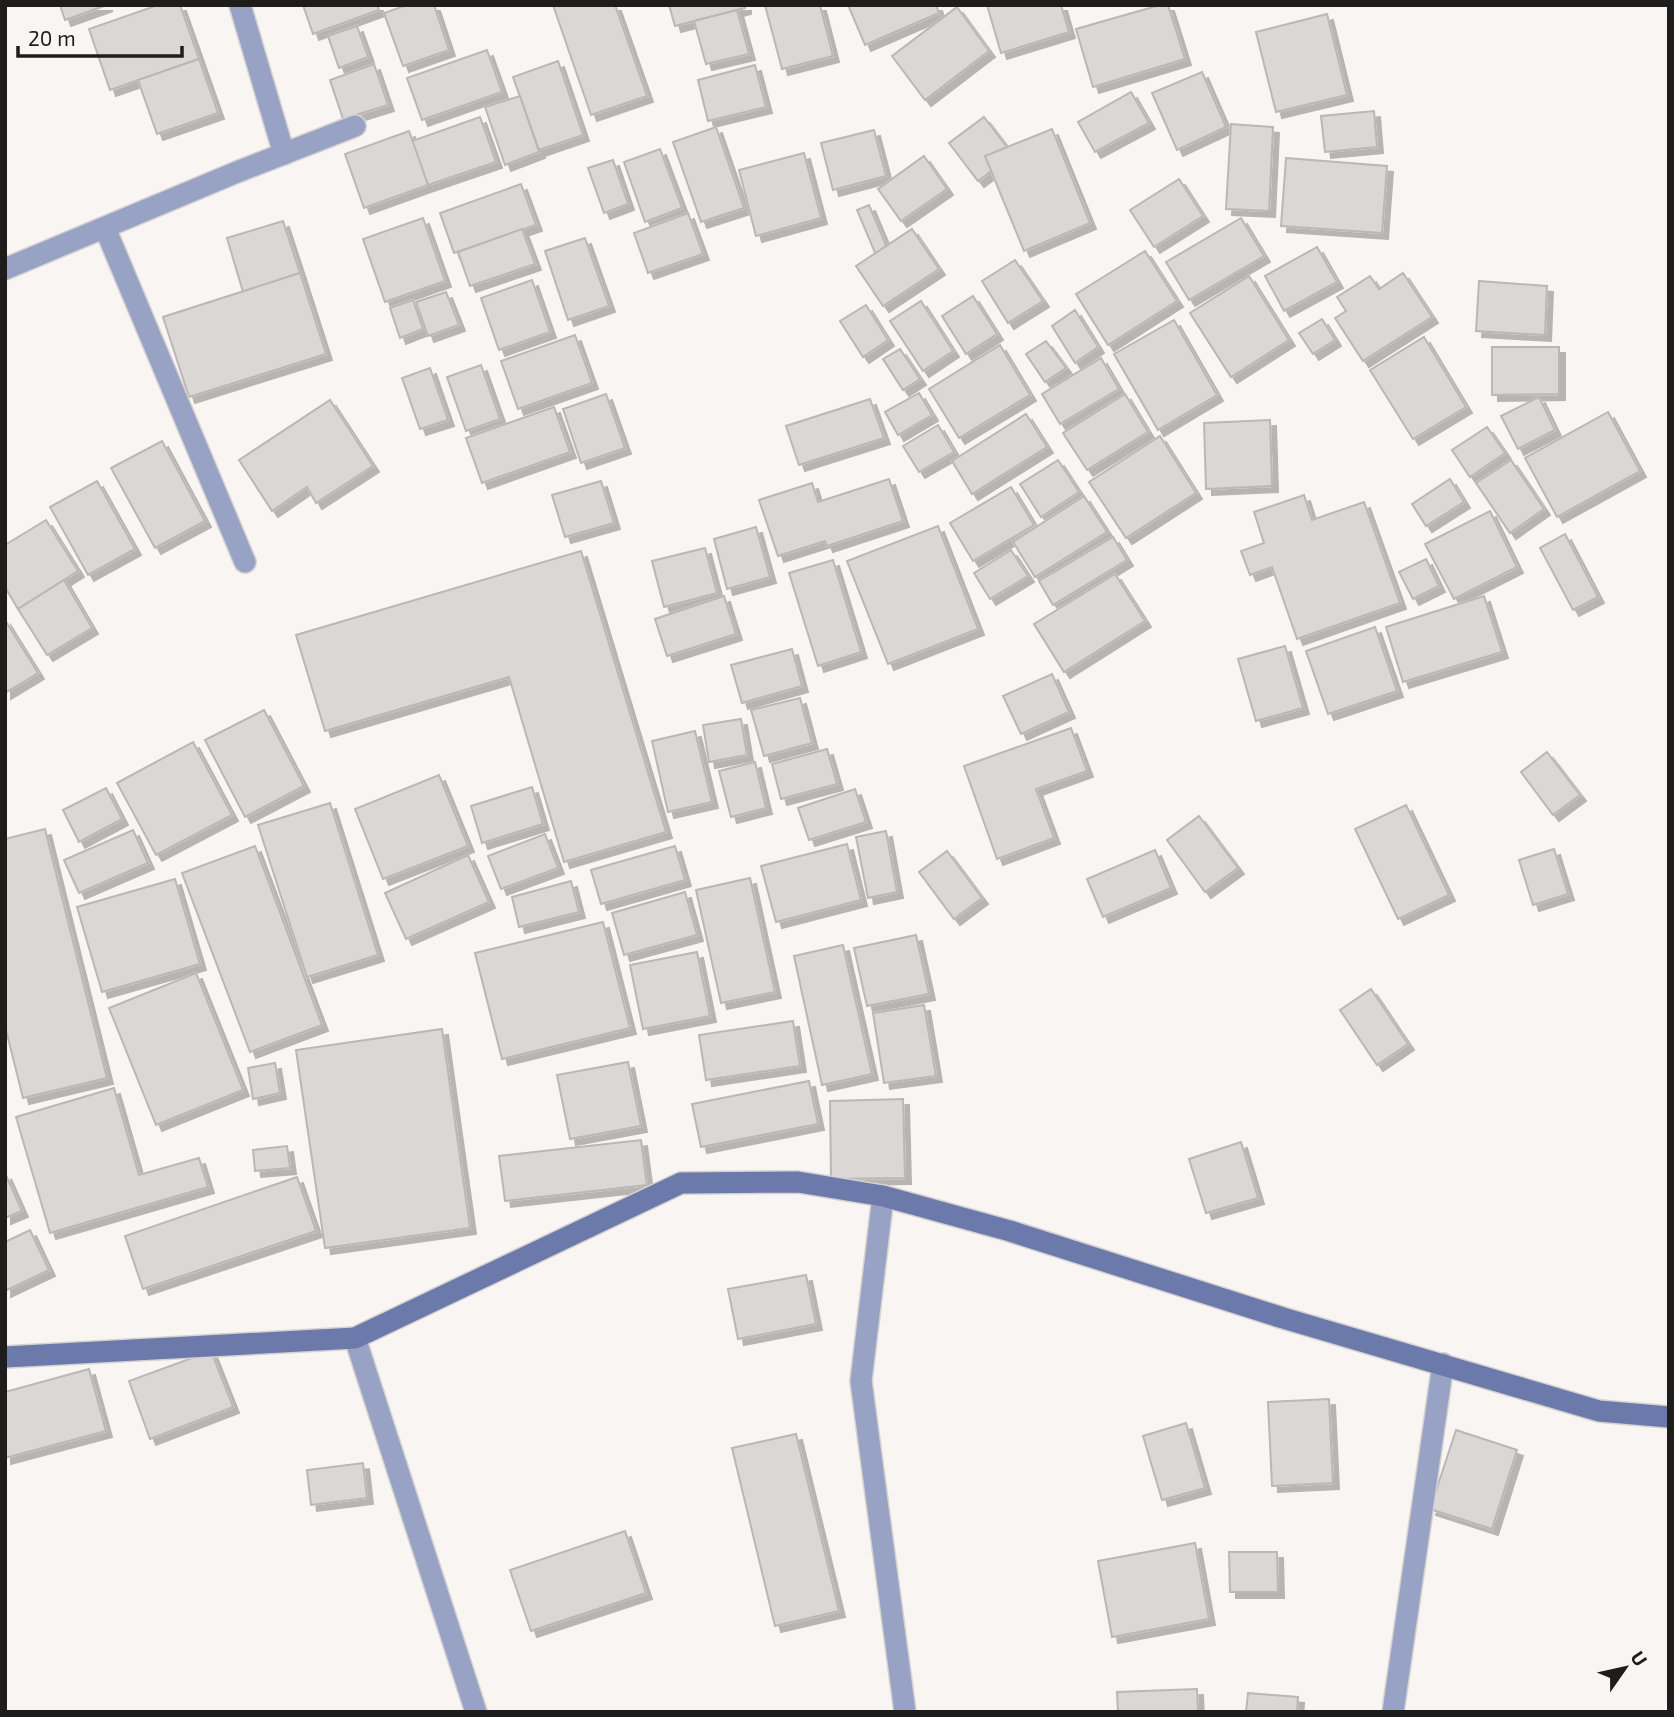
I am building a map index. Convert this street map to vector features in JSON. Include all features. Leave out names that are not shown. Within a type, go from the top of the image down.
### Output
[{"type":"street","points":[[240,5],[284,154]]},
{"type":"street","points":[[5,269],[355,126]]},
{"type":"street","points":[[105,228],[245,562]]},
{"type":"street","points":[[5,1357],[355,1338],[681,1183],[798,1182],[883,1196],[1010,1231],[1283,1318],[1599,1411],[1669,1417]]},
{"type":"street","points":[[883,1196],[861,1381],[905,1712]]},
{"type":"street","points":[[355,1338],[476,1712]]},
{"type":"street","points":[[1393,1712],[1443,1364]]},
{"type":"building","points":[[60,5],[107,5],[65,20]]},
{"type":"building","points":[[158,5],[180,5],[199,59],[110,90],[89,29]]},
{"type":"building","points":[[303,5],[377,5],[379,10],[313,34]]},
{"type":"building","points":[[407,5],[434,5],[449,50],[403,66],[384,13]]},
{"type":"building","points":[[553,5],[615,5],[647,96],[591,115]]},
{"type":"building","points":[[669,5],[745,5],[745,8],[675,26]]},
{"type":"building","points":[[765,5],[820,5],[833,56],[782,69]]},
{"type":"building","points":[[848,5],[936,5],[939,13],[865,45]]},
{"type":"building","points":[[987,5],[1061,5],[1069,32],[1001,53]]},
{"type":"building","points":[[1168,5],[1185,59],[1093,87],[1076,29]]},
{"type":"building","points":[[957,7],[989,51],[925,100],[892,56]]},
{"type":"building","points":[[737,10],[749,54],[706,64],[694,21]]},
{"type":"building","points":[[1327,14],[1347,95],[1276,112],[1256,32]]},
{"type":"building","points":[[357,26],[368,57],[339,68],[328,36]]},
{"type":"building","points":[[487,50],[502,92],[422,120],[407,78]]},
{"type":"building","points":[[199,59],[218,113],[157,134],[138,80]]},
{"type":"building","points":[[558,61],[583,135],[539,150],[513,77]]},
{"type":"building","points":[[374,64],[388,105],[343,119],[330,80]]},
{"type":"building","points":[[755,65],[766,107],[708,121],[698,80]]},
{"type":"building","points":[[1202,72],[1226,127],[1177,150],[1152,93]]},
{"type":"building","points":[[1131,92],[1149,123],[1095,152],[1078,122]]},
{"type":"building","points":[[520,96],[539,152],[505,165],[485,107]]},
{"type":"building","points":[[1374,111],[1377,147],[1325,152],[1321,116]]},
{"type":"building","points":[[480,117],[496,162],[428,185],[412,141]]},
{"type":"building","points":[[984,117],[1013,155],[978,181],[949,143]]},
{"type":"building","points":[[1231,124],[1273,127],[1269,211],[1226,209]]},
{"type":"building","points":[[716,127],[744,208],[701,222],[673,142]]},
{"type":"building","points":[[1052,129],[1090,223],[1024,251],[985,156]]},
{"type":"building","points":[[874,130],[886,176],[833,190],[821,143]]},
{"type":"building","points":[[409,131],[428,185],[364,208],[345,154]]},
{"type":"building","points":[[660,149],[682,208],[645,222],[624,162]]},
{"type":"building","points":[[804,153],[821,218],[756,236],[739,170]]},
{"type":"building","points":[[924,156],[947,189],[901,221],[878,189]]},
{"type":"building","points":[[1286,158],[1387,166],[1382,233],[1281,226]]},
{"type":"building","points":[[613,160],[628,204],[604,213],[588,168]]},
{"type":"building","points":[[1179,179],[1203,216],[1154,247],[1130,210]]},
{"type":"building","points":[[521,184],[536,225],[454,253],[440,213]]},
{"type":"building","points":[[869,205],[896,269],[884,274],[857,210]]},
{"type":"building","points":[[688,213],[703,254],[648,273],[634,233]]},
{"type":"building","points":[[423,218],[445,281],[385,302],[363,239]]},
{"type":"building","points":[[1241,218],[1264,256],[1189,300],[1166,262]]},
{"type":"building","points":[[283,221],[300,273],[243,292],[227,238]]},
{"type":"building","points":[[522,229],[535,264],[470,286],[458,252]]},
{"type":"building","points":[[912,229],[939,269],[883,306],[856,266]]},
{"type":"building","points":[[585,238],[609,306],[568,320],[545,251]]},
{"type":"building","points":[[1317,247],[1337,282],[1284,311],[1265,276]]},
{"type":"building","points":[[1145,251],[1177,301],[1108,345],[1076,294]]},
{"type":"building","points":[[1015,260],[1043,301],[1008,323],[982,281]]},
{"type":"building","points":[[300,273],[326,354],[189,397],[163,317]]},
{"type":"building","points":[[1403,273],[1432,317],[1363,361],[1335,318],[1346,311],[1337,297],[1370,276],[1379,289]]},
{"type":"building","points":[[1249,276],[1289,340],[1231,377],[1190,313]]},
{"type":"building","points":[[532,280],[550,332],[499,350],[481,298]]},
{"type":"building","points":[[1479,281],[1547,286],[1545,335],[1476,331]]},
{"type":"building","points":[[446,292],[459,325],[428,336],[416,302]]},
{"type":"building","points":[[973,296],[997,334],[966,354],[942,316]]},
{"type":"building","points":[[413,300],[423,329],[400,338],[390,308]]},
{"type":"building","points":[[921,301],[953,351],[923,371],[890,321]]},
{"type":"building","points":[[866,305],[888,340],[863,357],[840,321]]},
{"type":"building","points":[[1075,310],[1098,347],[1075,363],[1052,326]]},
{"type":"building","points":[[1322,319],[1335,340],[1313,354],[1299,333]]},
{"type":"building","points":[[1174,320],[1217,395],[1158,430],[1114,354]]},
{"type":"building","points":[[575,335],[592,383],[518,409],[501,361]]},
{"type":"building","points":[[1424,337],[1466,407],[1413,439],[1370,370]]},
{"type":"building","points":[[1046,341],[1066,368],[1045,382],[1026,354]]},
{"type":"building","points":[[1000,345],[1030,395],[959,438],[929,389]]},
{"type":"building","points":[[1492,347],[1559,347],[1559,394],[1492,395]]},
{"type":"building","points":[[900,349],[920,379],[903,390],[883,359]]},
{"type":"building","points":[[1101,358],[1119,389],[1060,424],[1042,394]]},
{"type":"building","points":[[481,365],[500,419],[466,431],[447,377]]},
{"type":"building","points":[[430,368],[448,420],[420,429],[402,378]]},
{"type":"building","points":[[919,393],[932,415],[898,435],[885,412]]},
{"type":"building","points":[[606,394],[625,448],[581,463],[563,409]]},
{"type":"building","points":[[1125,394],[1148,432],[1087,470],[1063,433]]},
{"type":"building","points":[[1539,397],[1555,430],[1518,449],[1501,416]]},
{"type":"building","points":[[870,399],[884,438],[799,465],[786,426]]},
{"type":"building","points":[[330,400],[373,466],[316,503],[307,487],[272,511],[239,460]]},
{"type":"building","points":[[554,407],[570,452],[482,483],[466,438]]},
{"type":"building","points":[[1608,412],[1640,471],[1557,517],[1525,458]]},
{"type":"building","points":[[1026,414],[1047,447],[972,494],[952,461]]},
{"type":"building","points":[[1270,420],[1272,486],[1206,489],[1204,423]]},
{"type":"building","points":[[938,425],[954,452],[919,472],[903,446]]},
{"type":"building","points":[[1487,427],[1505,453],[1470,477],[1452,450]]},
{"type":"building","points":[[1160,436],[1196,493],[1126,538],[1089,482]]},
{"type":"building","points":[[162,441],[205,521],[155,548],[111,468]]},
{"type":"building","points":[[1058,460],[1079,492],[1041,517],[1020,484]]},
{"type":"building","points":[[1511,460],[1544,509],[1510,533],[1476,483]]},
{"type":"building","points":[[889,479],[903,521],[827,546],[825,541],[778,556],[759,500],[812,483],[818,502]]},
{"type":"building","points":[[1450,479],[1464,502],[1426,526],[1412,504]]},
{"type":"building","points":[[97,481],[135,549],[88,575],[50,507]]},
{"type":"building","points":[[601,481],[614,523],[565,537],[552,495]]},
{"type":"building","points":[[1011,487],[1034,525],[973,561],[950,523]]},
{"type":"building","points":[[1304,495],[1312,520],[1364,502],[1400,603],[1297,639],[1272,567],[1250,575],[1241,551],[1264,543],[1254,512]]},
{"type":"building","points":[[1084,496],[1107,532],[1035,577],[1013,542]]},
{"type":"building","points":[[1490,511],[1517,567],[1454,599],[1425,544]]},
{"type":"building","points":[[46,520],[78,571],[18,609],[5,587],[5,545]]},
{"type":"building","points":[[938,526],[978,629],[888,664],[847,561]]},
{"type":"building","points":[[756,527],[770,577],[727,589],[714,539]]},
{"type":"building","points":[[1565,534],[1598,597],[1573,610],[1540,548]]},
{"type":"building","points":[[1113,537],[1127,560],[1053,605],[1039,581]]},
{"type":"building","points":[[705,548],[717,593],[664,607],[652,561]]},
{"type":"building","points":[[1011,550],[1028,576],[990,599],[974,573]]},
{"type":"building","points":[[581,551],[666,832],[564,862],[509,677],[325,731],[296,635]]},
{"type":"building","points":[[1426,559],[1439,586],[1413,599],[1399,572]]},
{"type":"building","points":[[833,560],[861,652],[818,666],[789,573]]},
{"type":"building","points":[[1115,574],[1145,621],[1064,672],[1034,624]]},
{"type":"building","points":[[64,580],[92,628],[47,655],[18,609]]},
{"type":"building","points":[[724,596],[736,634],[667,656],[655,619]]},
{"type":"building","points":[[1484,596],[1502,652],[1403,682],[1386,627]]},
{"type":"building","points":[[5,620],[38,673],[5,693]]},
{"type":"building","points":[[1375,627],[1397,691],[1328,714],[1306,651]]},
{"type":"building","points":[[1285,646],[1303,708],[1256,721],[1238,659]]},
{"type":"building","points":[[792,649],[802,686],[742,703],[731,665]]},
{"type":"building","points":[[1052,674],[1069,712],[1021,734],[1003,696]]},
{"type":"building","points":[[800,698],[812,743],[764,756],[751,710]]},
{"type":"building","points":[[264,710],[304,786],[245,817],[205,740]]},
{"type":"building","points":[[741,719],[747,755],[709,762],[703,725]]},
{"type":"building","points":[[1071,728],[1087,771],[1036,789],[1054,838],[997,859],[964,766]]},
{"type":"building","points":[[695,731],[712,802],[668,812],[652,741]]},
{"type":"building","points":[[193,742],[232,815],[156,855],[117,783]]},
{"type":"building","points":[[827,749],[837,784],[781,799],[772,764]]},
{"type":"building","points":[[1547,752],[1580,795],[1553,815],[1521,772]]},
{"type":"building","points":[[755,762],[766,808],[731,817],[719,771]]},
{"type":"building","points":[[439,775],[468,846],[383,879],[355,809]]},
{"type":"building","points":[[532,787],[543,824],[482,843],[471,806]]},
{"type":"building","points":[[106,788],[122,819],[79,842],[63,810]]},
{"type":"building","points":[[855,789],[866,822],[809,840],[798,808]]},
{"type":"building","points":[[330,803],[378,955],[307,977],[258,825]]},
{"type":"building","points":[[1406,805],[1449,895],[1398,919],[1355,829]]},
{"type":"building","points":[[1199,816],[1238,868],[1205,892],[1167,840]]},
{"type":"building","points":[[45,829],[107,1078],[23,1098],[5,1026],[5,839]]},
{"type":"building","points":[[133,830],[148,863],[79,893],[64,860]]},
{"type":"building","points":[[886,831],[897,892],[868,898],[856,837]]},
{"type":"building","points":[[545,834],[558,868],[501,889],[488,856]]},
{"type":"building","points":[[847,844],[861,900],[776,922],[761,866]]},
{"type":"building","points":[[255,846],[322,1025],[250,1052],[182,873]]},
{"type":"building","points":[[675,846],[685,880],[601,904],[591,870]]},
{"type":"building","points":[[1554,849],[1568,894],[1533,905],[1519,860]]},
{"type":"building","points":[[1155,850],[1171,888],[1103,917],[1087,879]]},
{"type":"building","points":[[947,851],[982,898],[954,919],[919,872]]},
{"type":"building","points":[[468,855],[489,902],[406,939],[385,893]]},
{"type":"building","points":[[750,878],[775,992],[721,1003],[696,890]]},
{"type":"building","points":[[175,879],[200,964],[102,992],[77,907]]},
{"type":"building","points":[[571,881],[579,912],[519,927],[512,897]]},
{"type":"building","points":[[685,892],[697,935],[624,955],[612,913]]},
{"type":"building","points":[[603,922],[630,1028],[502,1059],[475,953]]},
{"type":"building","points":[[916,935],[929,994],[867,1006],[854,948]]},
{"type":"building","points":[[843,945],[872,1074],[822,1085],[794,956]]},
{"type":"building","points":[[697,952],[710,1016],[643,1029],[630,965]]},
{"type":"building","points":[[196,973],[243,1090],[156,1125],[109,1008]]},
{"type":"building","points":[[1371,989],[1408,1044],[1377,1065],[1340,1010]]},
{"type":"building","points":[[924,1005],[936,1076],[884,1083],[873,1013]]},
{"type":"building","points":[[793,1021],[800,1066],[706,1080],[699,1035]]},
{"type":"building","points":[[442,1029],[470,1228],[325,1248],[296,1050]]},
{"type":"building","points":[[628,1062],[641,1126],[570,1139],[557,1075]]},
{"type":"building","points":[[275,1063],[280,1093],[253,1099],[248,1068]]},
{"type":"building","points":[[809,1081],[818,1124],[701,1147],[692,1104]]},
{"type":"building","points":[[114,1088],[139,1175],[199,1158],[208,1187],[50,1233],[16,1117]]},
{"type":"building","points":[[903,1099],[905,1178],[831,1179],[830,1101]]},
{"type":"building","points":[[641,1140],[647,1185],[505,1201],[499,1156]]},
{"type":"building","points":[[1241,1142],[1258,1198],[1206,1213],[1189,1159]]},
{"type":"building","points":[[287,1146],[290,1168],[255,1171],[253,1150]]},
{"type":"building","points":[[5,1173],[22,1211],[5,1218]]},
{"type":"building","points":[[297,1177],[316,1231],[143,1289],[125,1236]]},
{"type":"building","points":[[30,1230],[49,1270],[5,1291],[5,1242]]},
{"type":"building","points":[[806,1275],[816,1324],[738,1339],[728,1289]]},
{"type":"building","points":[[211,1351],[233,1407],[150,1439],[129,1381]]},
{"type":"building","points":[[89,1369],[106,1431],[5,1458],[5,1392]]},
{"type":"building","points":[[1329,1399],[1333,1483],[1272,1486],[1268,1402]]},
{"type":"building","points":[[1186,1423],[1205,1488],[1162,1500],[1143,1436]]},
{"type":"building","points":[[1456,1430],[1517,1450],[1492,1529],[1430,1509]]},
{"type":"building","points":[[796,1434],[839,1611],[775,1626],[732,1448]]},
{"type":"building","points":[[363,1463],[367,1498],[311,1505],[307,1470]]},
{"type":"building","points":[[625,1531],[646,1593],[531,1631],[510,1570]]},
{"type":"building","points":[[1195,1543],[1209,1619],[1112,1637],[1098,1561]]},
{"type":"building","points":[[1229,1552],[1277,1552],[1278,1592],[1230,1592]]},
{"type":"building","points":[[1197,1689],[1198,1712],[1118,1712],[1117,1692]]},
{"type":"building","points":[[1248,1693],[1298,1697],[1297,1712],[1246,1712]]}]
